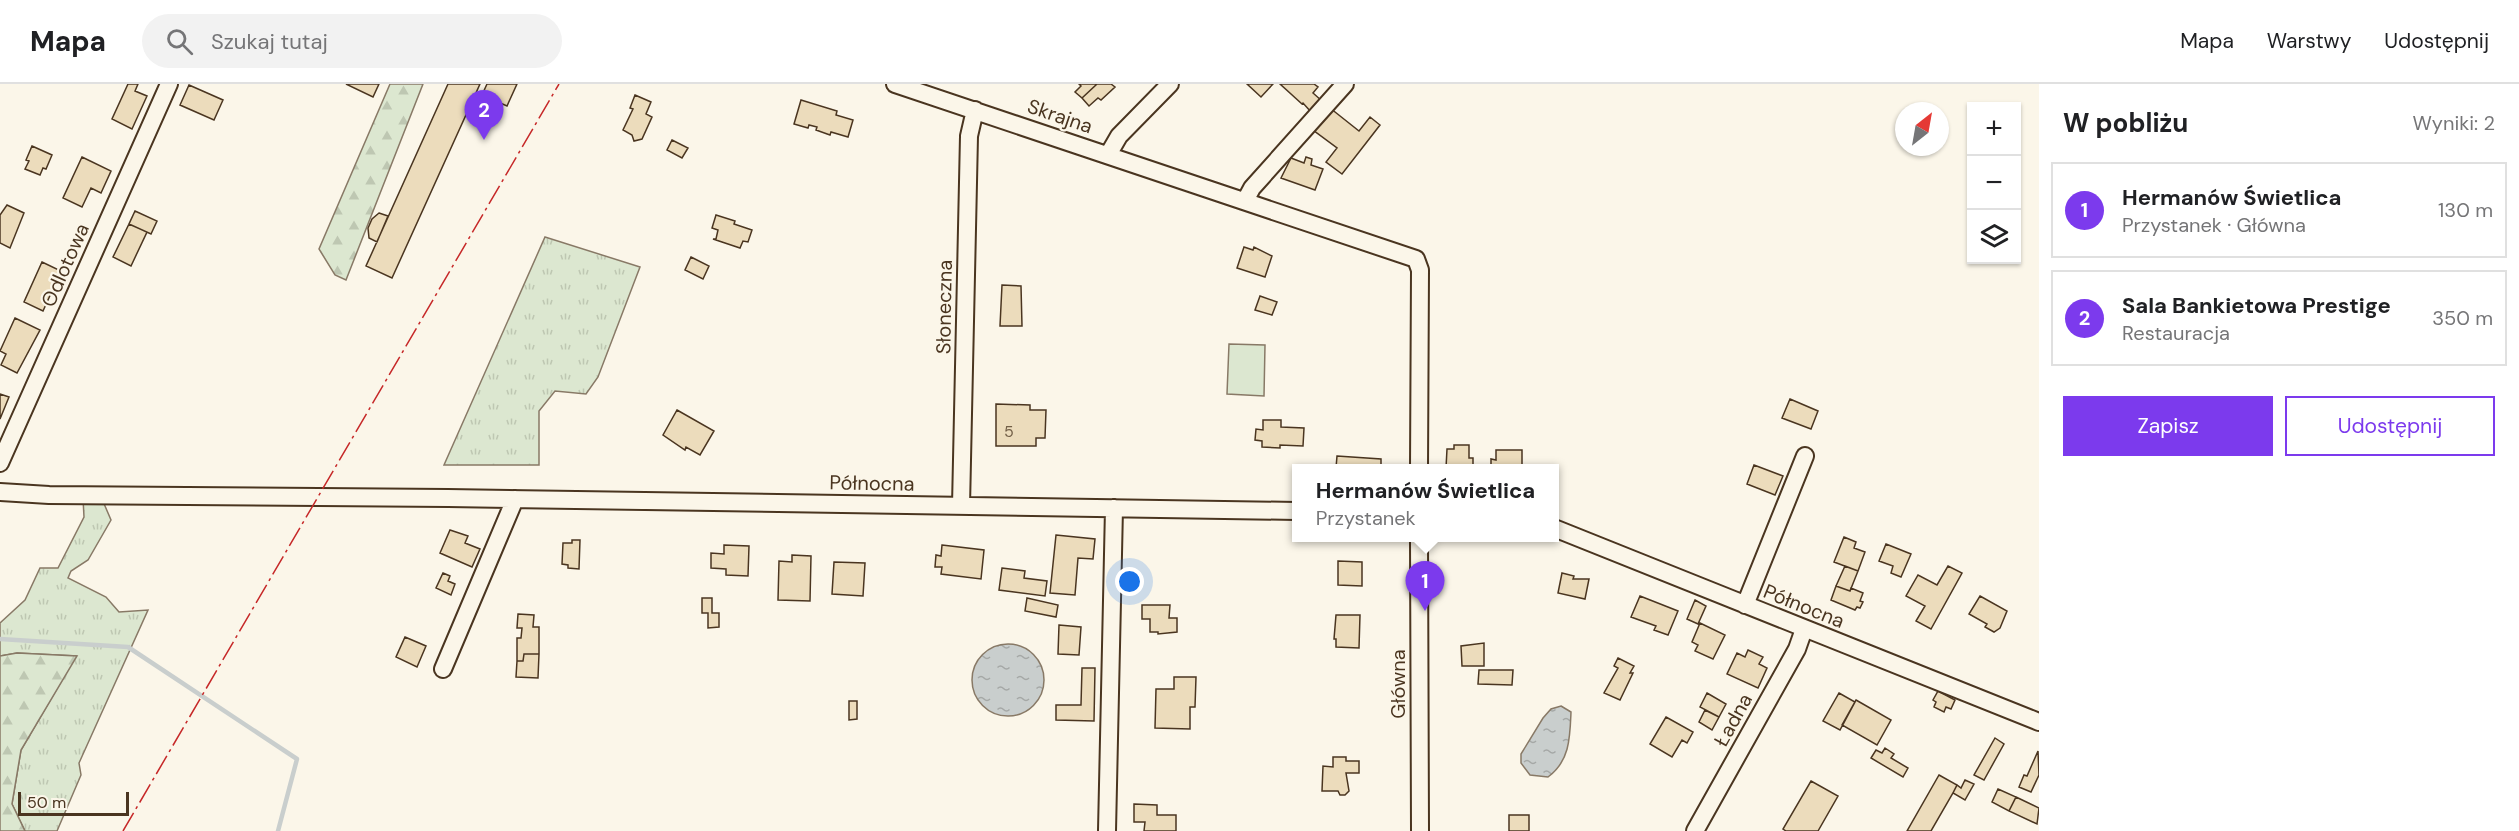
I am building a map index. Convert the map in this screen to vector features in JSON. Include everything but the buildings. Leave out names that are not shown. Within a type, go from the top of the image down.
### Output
[{"type":"street","name":"Odlotowa","points":[[0,464],[169,84]]},
{"type":"street","name":"Skrajna","points":[[895,84],[937,90],[975,110],[1410,256],[1420,265],[1419,464]]},
{"type":"street","name":"Skrajna","points":[[1108,155],[1119,136],[1170,84]]},
{"type":"street","points":[[1245,201],[1252,188],[1345,84]]},
{"type":"street","name":"Słoneczna","points":[[961,506],[969,136],[975,110]]},
{"type":"street","points":[[1746,606],[1805,456]]},
{"type":"street","name":"Północna","points":[[0,492],[50,495],[448,498],[1292,511]]},
{"type":"street","points":[[443,669],[515,499]]},
{"type":"street","points":[[1107,831],[1114,508]]},
{"type":"street","name":"Północna","points":[[1559,530],[2039,722]]},
{"type":"street","name":"Główna","points":[[1419,542],[1420,831]]},
{"type":"street","name":"Ładna","points":[[1695,831],[1797,649],[1804,629]]},
{"type":"green space","points":[[390,84],[423,84],[346,280],[335,275],[319,249]]},
{"type":"green space","points":[[545,237],[640,267],[598,377],[586,394],[555,391],[539,411],[539,465],[444,465]]},
{"type":"green space","points":[[1229,344],[1265,345],[1264,396],[1227,394]]},
{"type":"green space","points":[[83,498],[102,499],[111,520],[88,560],[71,571],[68,578],[106,597],[119,612],[148,610],[79,763],[81,775],[57,831],[25,831],[12,804],[21,750],[76,656],[17,653],[0,656],[0,623],[25,600],[40,568],[58,568],[84,517]]},
{"type":"green space","points":[[17,653],[77,656],[21,750],[12,804],[25,831],[0,831],[0,656]]},
{"type":"water","points":[[1015,644],[1034,654],[1042,666],[1044,680],[1042,694],[1034,706],[1022,714],[1001,716],[982,706],[974,694],[972,673],[982,654],[994,646]]},
{"type":"water","points":[[1561,706],[1571,712],[1565,756],[1561,764],[1548,777],[1530,775],[1521,763],[1521,754],[1543,718],[1551,709]]},
{"type":"waterway","points":[[0,639],[128,647],[297,759],[278,831]]},
{"type":"power","points":[[123,831],[559,84]]},
{"type":"place","name":"Sala Bankietowa Prestige","points":[[484,140]]},
{"type":"place","name":"Hermanów Świetlica","points":[[1425,611]]}]
